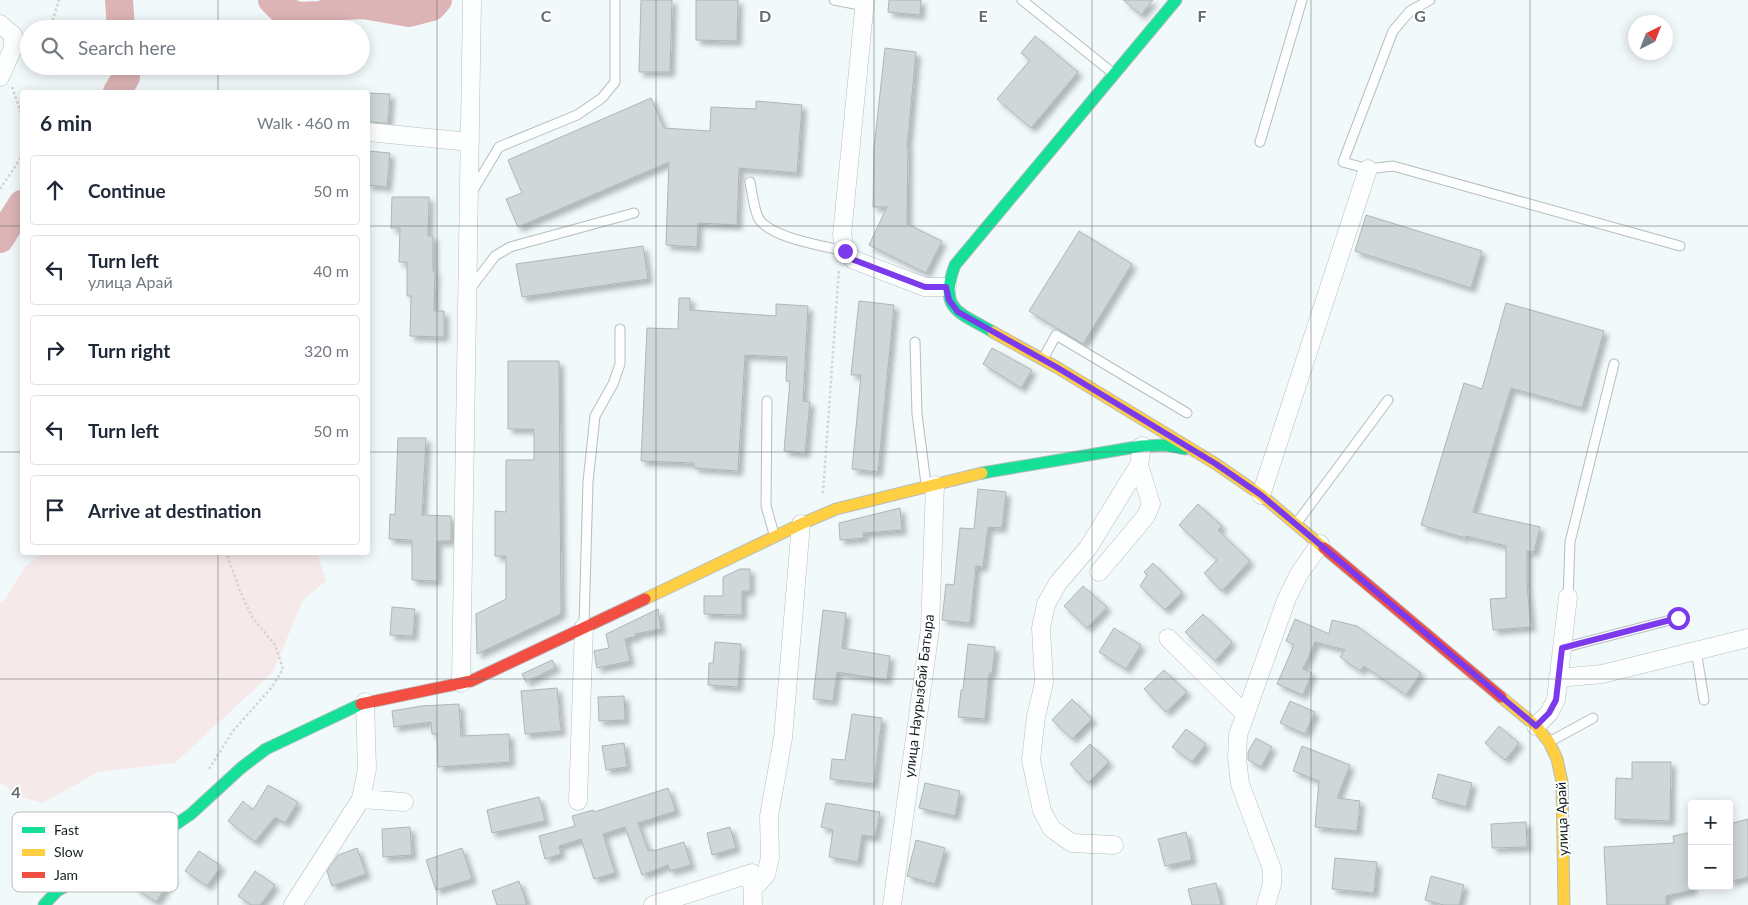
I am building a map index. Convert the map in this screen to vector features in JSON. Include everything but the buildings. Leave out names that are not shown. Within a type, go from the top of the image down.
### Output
[{"type":"street","points":[[461,683],[472,0]]},
{"type":"street","points":[[1176,0],[955,265],[946,287],[949,300],[958,312],[1043,360],[1190,450]]},
{"type":"street","points":[[865,3],[842,235],[845,251],[854,260],[925,287],[946,287]]},
{"type":"street","points":[[0,24],[13,35],[13,48],[2,72]]},
{"type":"street","points":[[370,132],[470,142]]},
{"type":"street","points":[[1261,495],[1368,169]]},
{"type":"street","points":[[178,823],[191,814],[241,768],[266,749],[365,702],[471,681],[775,536],[836,509],[991,471],[1142,446],[1164,445],[1190,450]]},
{"type":"street","points":[[1114,845],[1072,842],[1052,829],[1042,811],[1031,760],[1036,716],[1044,683],[1041,628],[1046,604],[1058,583],[1088,548],[1139,466],[1142,446]]},
{"type":"street","name":"улица Арай","points":[[1190,450],[1216,464],[1261,495],[1536,726],[1549,742],[1562,782],[1564,905]]},
{"type":"street","points":[[1100,572],[1146,516],[1151,504],[1139,466]]},
{"type":"street","name":"улица Наурызбай Батыра","points":[[892,905],[930,629],[931,486]]},
{"type":"street","points":[[753,897],[766,875],[770,857],[770,816],[783,738],[801,524]]},
{"type":"street","points":[[1266,905],[1272,884],[1272,869],[1240,784],[1237,759],[1238,735],[1287,598],[1299,574],[1320,544]]},
{"type":"street","points":[[1536,726],[1549,713],[1556,700],[1568,597]]},
{"type":"street","points":[[578,801],[584,627]]},
{"type":"street","points":[[1168,638],[1245,714]]},
{"type":"street","points":[[1558,678],[1602,674],[1748,638]]},
{"type":"street","points":[[293,905],[361,799],[367,769],[365,702]]},
{"type":"street","points":[[361,799],[404,802]]},
{"type":"street","points":[[653,905],[752,873],[753,897]]},
{"type":"street","points":[[44,905],[56,892]]},
{"type":"lane","points":[[469,198],[498,147],[577,115],[602,98],[615,82],[615,0]]},
{"type":"lane","points":[[834,0],[865,3]]},
{"type":"lane","points":[[1022,0],[1114,74]]},
{"type":"lane","points":[[1260,142],[1302,0]]},
{"type":"lane","points":[[1430,0],[1410,11],[1393,31],[1343,162],[1368,169],[1393,166],[1680,246]]},
{"type":"lane","points":[[750,182],[758,218],[768,230],[808,243],[845,251]]},
{"type":"lane","points":[[467,293],[495,256],[510,247],[634,213]]},
{"type":"lane","points":[[584,627],[588,482],[595,416],[620,364],[620,329]]},
{"type":"lane","points":[[1043,360],[1056,335],[1188,413]]},
{"type":"lane","points":[[915,342],[917,414],[931,486]]},
{"type":"lane","points":[[1568,597],[1570,542],[1614,364]]},
{"type":"lane","points":[[1296,524],[1388,400]]},
{"type":"lane","points":[[766,401],[766,506],[775,536]]},
{"type":"lane","points":[[1562,648],[1678,618]]},
{"type":"lane","points":[[1696,650],[1704,700]]},
{"type":"lane","points":[[1549,742],[1593,718]]},
{"type":"path","points":[[52,20],[58,0]]},
{"type":"path","points":[[2,72],[20,112]]},
{"type":"path","points":[[0,189],[20,159]]},
{"type":"path","points":[[825,514],[822,502],[839,268],[845,251]]},
{"type":"path","points":[[204,776],[233,731],[272,687],[282,669],[275,644],[252,617],[240,592],[227,555]]},
{"type":"shaded area","points":[[39,555],[318,555],[326,581],[303,600],[273,672],[175,763],[98,772],[43,803],[20,797],[0,782],[0,603],[5,599],[24,568]]},
{"type":"waterway","points":[[119,0],[120,20]]},
{"type":"waterway","points":[[272,0],[280,8],[298,16],[321,15],[343,6],[363,5],[409,13],[432,7],[438,0]]},
{"type":"waterway","points":[[118,90],[126,75]]},
{"type":"waterway","points":[[0,239],[20,207]]},
{"type":"traffic: fast","points":[[993,332],[962,314],[951,301],[949,292],[950,280],[955,265],[1176,0]]},
{"type":"traffic: fast","points":[[982,473],[1142,446],[1165,445],[1185,449]]},
{"type":"traffic: fast","points":[[178,823],[191,814],[241,768],[266,749],[361,704]]},
{"type":"traffic: fast","points":[[44,905],[56,892]]},
{"type":"traffic: slow","points":[[993,332],[1058,368],[1216,464],[1261,495],[1324,548]]},
{"type":"traffic: slow","points":[[645,599],[836,509],[982,473]]},
{"type":"traffic: slow","points":[[1501,697],[1536,726],[1549,742],[1557,759],[1562,782],[1564,905]]},
{"type":"traffic: jam","points":[[1324,548],[1501,697]]},
{"type":"traffic: jam","points":[[361,704],[471,681],[645,599]]},
{"type":"route","points":[[845,251],[854,260],[925,287],[946,287],[949,300],[958,312],[1058,368],[1190,450],[1216,464],[1261,495],[1536,726],[1549,713],[1556,700],[1562,648],[1678,618]]}]
